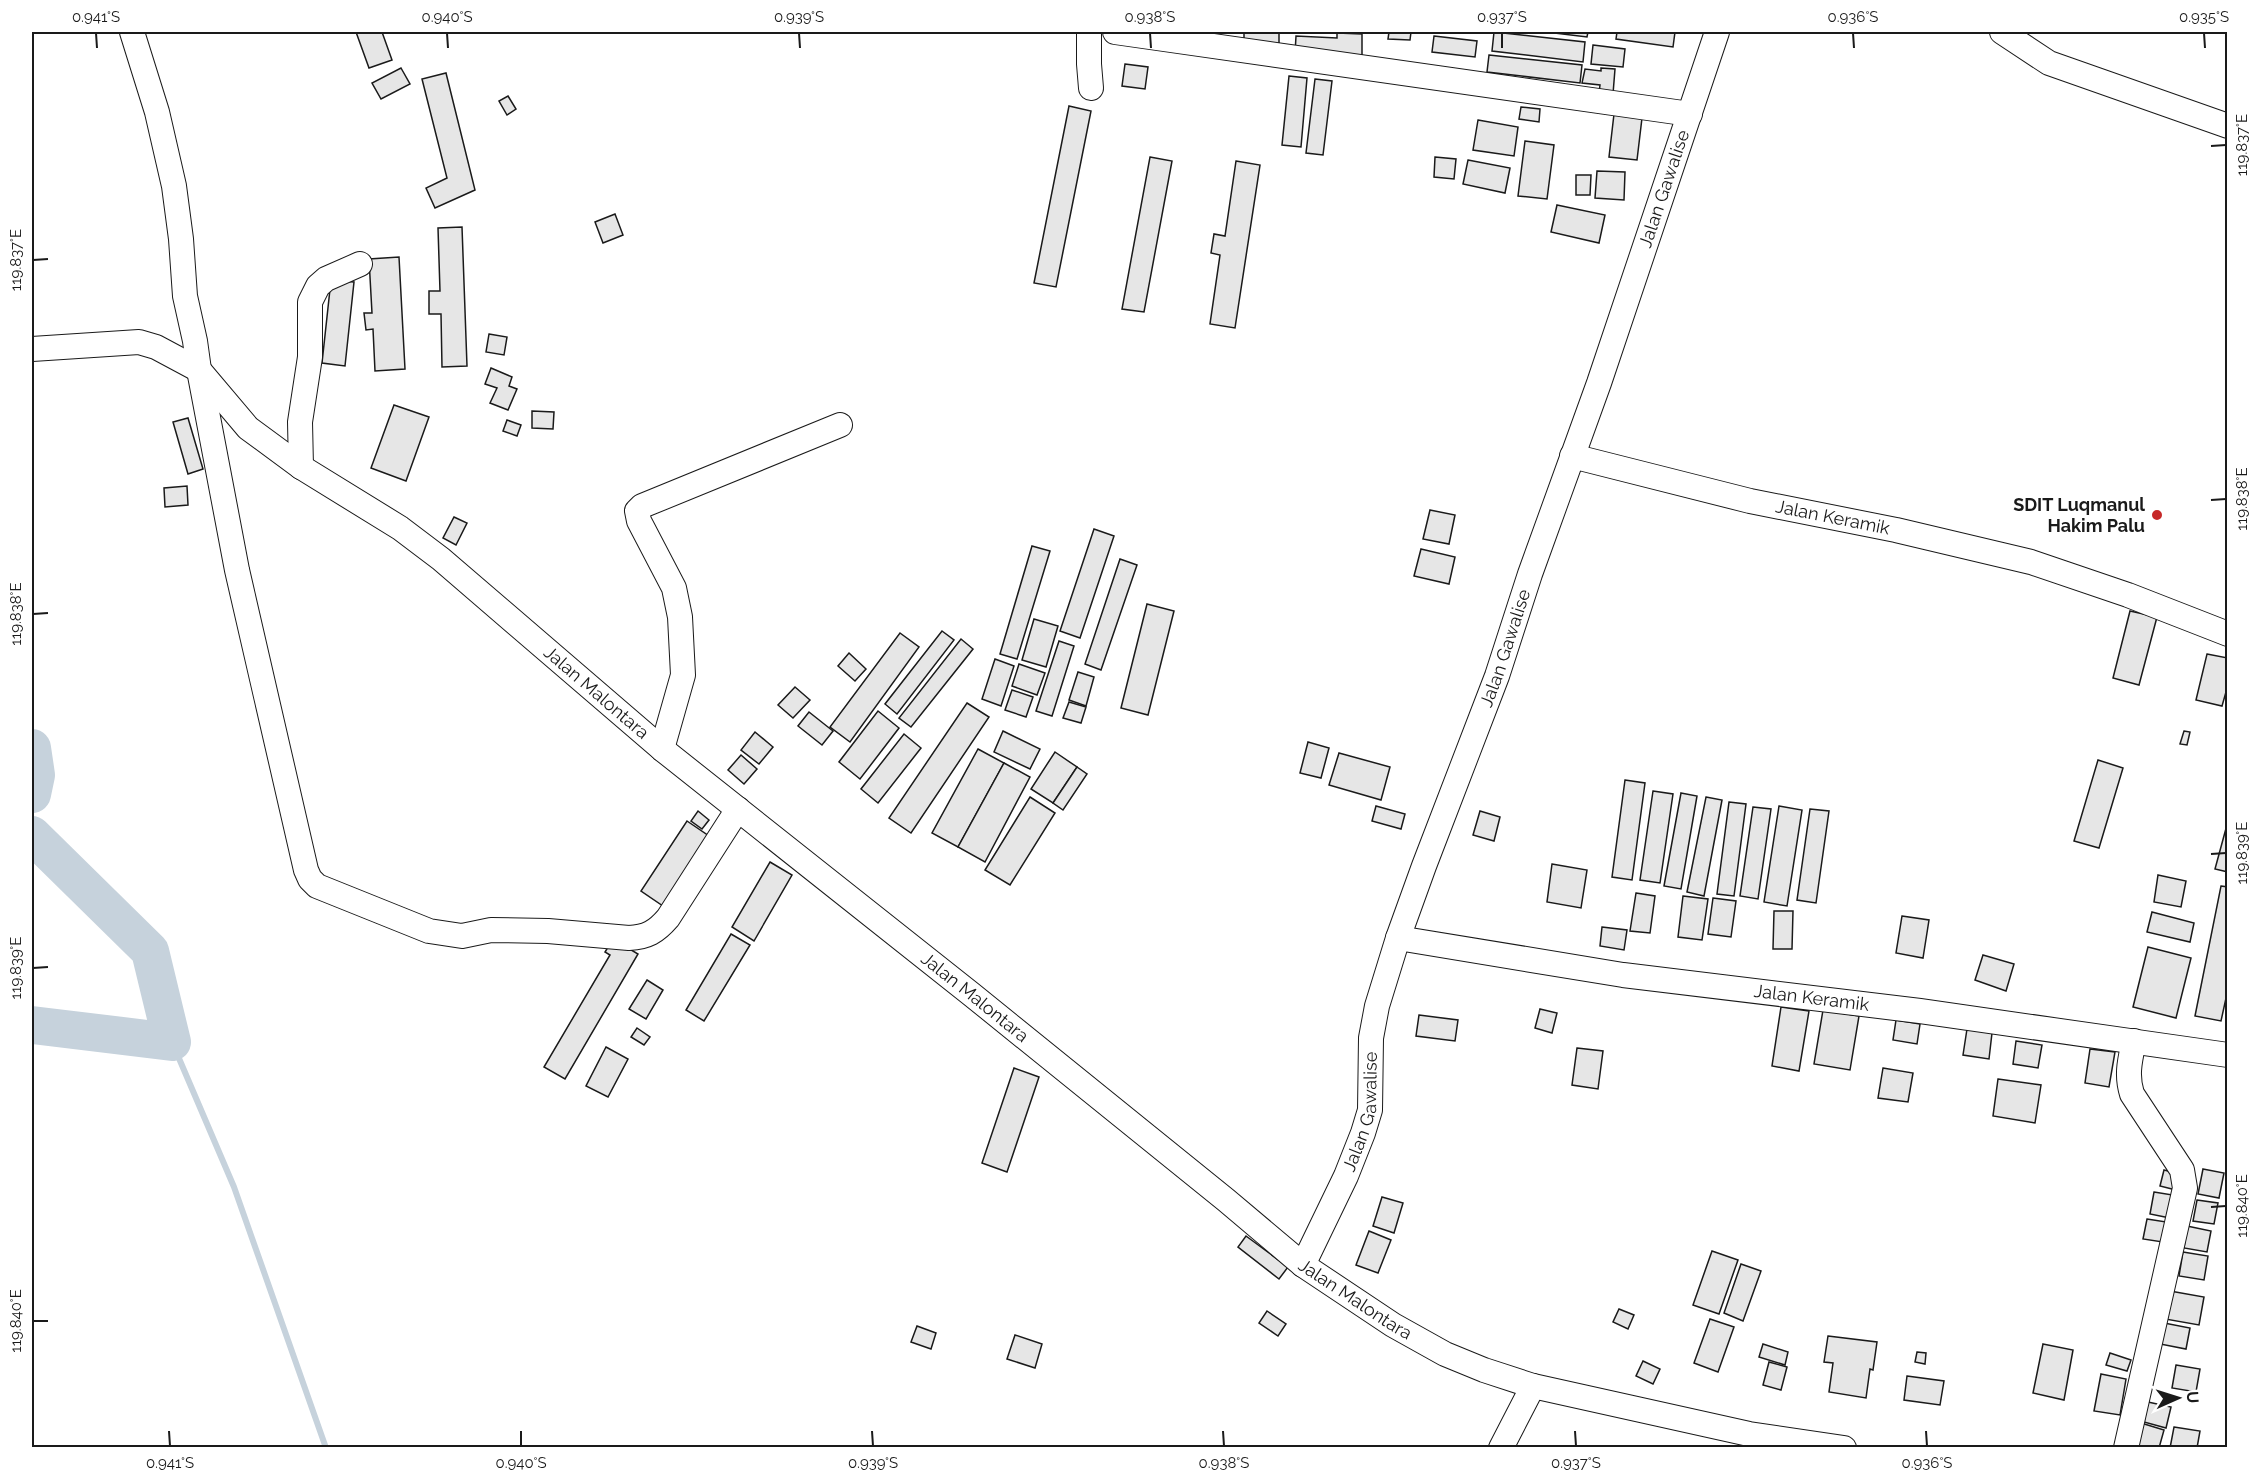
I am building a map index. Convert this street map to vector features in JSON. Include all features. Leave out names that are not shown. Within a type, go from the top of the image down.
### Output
[{"type":"street","points":[[132,32],[157,112],[174,186],[185,296],[237,570],[264,694],[310,879],[317,886],[429,931],[462,936],[491,930],[514,930],[629,938],[645,937],[658,930],[668,918],[738,809]]},
{"type":"street","points":[[1089,32],[1091,88]]},
{"type":"street","points":[[1115,32],[1690,114]]},
{"type":"street","name":"Jalan Gawalise","points":[[1303,1265],[1346,1176],[1366,1122],[1370,1110],[1371,1038],[1377,1006],[1398,938],[1497,676],[1717,32]]},
{"type":"street","points":[[2002,32],[2049,63],[2228,126]]},
{"type":"street","points":[[301,467],[300,422],[310,357],[310,302],[318,286],[326,279],[360,264]]},
{"type":"street","points":[[32,349],[139,342],[156,347],[199,370]]},
{"type":"street","name":"Jalan Malontara","points":[[199,370],[248,428],[301,467],[383,517],[441,559],[662,749],[1226,1200],[1303,1265],[1393,1325],[1445,1354],[1533,1386],[1749,1434],[1837,1447]]},
{"type":"street","points":[[662,749],[683,675],[680,617],[674,588],[639,521],[637,511],[642,506],[840,425]]},
{"type":"street","name":"Jalan Keramik","points":[[1572,456],[1750,501],[1896,530],[2031,562],[2228,634]]},
{"type":"street","name":"Jalan Keramik","points":[[1398,938],[1623,975],[1920,1011],[2228,1055]]},
{"type":"street","points":[[2126,1448],[2139,1400],[2185,1188],[2182,1170],[2132,1094],[2128,1071],[2134,1041]]},
{"type":"street","points":[[1501,1448],[1533,1386]]},
{"type":"building","points":[[356,32],[382,32],[392,60],[369,68]]},
{"type":"building","points":[[1244,32],[1279,32],[1279,48],[1244,47]]},
{"type":"building","points":[[1389,32],[1411,32],[1410,40],[1388,39]]},
{"type":"building","points":[[1494,32],[1585,42],[1583,62],[1492,51]]},
{"type":"building","points":[[1546,32],[1588,32],[1587,37]]},
{"type":"building","points":[[1617,32],[1675,32],[1673,47],[1616,39]]},
{"type":"building","points":[[1337,33],[1362,34],[1362,57],[1295,54],[1296,36],[1337,38]]},
{"type":"building","points":[[1434,36],[1477,41],[1475,57],[1432,52]]},
{"type":"building","points":[[1593,45],[1625,49],[1623,67],[1591,64]]},
{"type":"building","points":[[1489,55],[1582,65],[1580,83],[1487,72]]},
{"type":"building","points":[[1125,64],[1148,67],[1145,89],[1122,86]]},
{"type":"building","points":[[401,68],[410,84],[381,99],[372,83]]},
{"type":"building","points":[[1601,68],[1615,69],[1613,94],[1599,93],[1600,85],[1582,83],[1585,69],[1601,71]]},
{"type":"building","points":[[446,73],[475,190],[435,208],[426,188],[447,178],[422,79]]},
{"type":"building","points":[[1289,76],[1307,78],[1301,147],[1282,145]]},
{"type":"building","points":[[1315,79],[1332,81],[1323,155],[1306,153]]},
{"type":"building","points":[[508,96],[516,109],[507,115],[499,101]]},
{"type":"building","points":[[1069,106],[1091,111],[1056,287],[1034,283]]},
{"type":"building","points":[[1521,107],[1540,109],[1539,122],[1519,119]]},
{"type":"building","points":[[1614,114],[1642,118],[1637,160],[1609,157]]},
{"type":"building","points":[[1478,120],[1518,127],[1514,156],[1473,150]]},
{"type":"building","points":[[1525,141],[1554,145],[1547,199],[1518,196]]},
{"type":"building","points":[[1150,157],[1172,161],[1144,312],[1122,309]]},
{"type":"building","points":[[1435,157],[1456,159],[1454,179],[1434,177]]},
{"type":"building","points":[[1468,160],[1510,168],[1505,193],[1463,184]]},
{"type":"building","points":[[1236,161],[1260,165],[1235,328],[1210,324],[1220,255],[1211,253],[1214,234],[1225,236]]},
{"type":"building","points":[[1597,171],[1625,172],[1624,200],[1595,198]]},
{"type":"building","points":[[1576,175],[1591,175],[1590,195],[1576,195]]},
{"type":"building","points":[[1557,205],[1605,215],[1599,243],[1551,232]]},
{"type":"building","points":[[615,214],[623,235],[603,243],[595,222]]},
{"type":"building","points":[[462,227],[467,366],[442,367],[441,314],[429,314],[429,291],[440,291],[438,228]]},
{"type":"building","points":[[399,257],[405,369],[375,371],[373,329],[366,330],[364,313],[372,313],[369,259]]},
{"type":"building","points":[[331,280],[354,282],[345,366],[322,363]]},
{"type":"building","points":[[489,334],[507,337],[504,355],[486,352]]},
{"type":"building","points":[[491,368],[512,377],[509,386],[517,389],[508,410],[490,403],[497,388],[485,384]]},
{"type":"building","points":[[394,405],[429,417],[406,481],[371,468]]},
{"type":"building","points":[[532,411],[554,412],[553,429],[532,428]]},
{"type":"building","points":[[188,418],[203,469],[188,474],[173,422]]},
{"type":"building","points":[[507,420],[521,425],[517,436],[503,431]]},
{"type":"building","points":[[187,486],[188,505],[165,507],[164,488]]},
{"type":"building","points":[[1430,510],[1455,515],[1449,544],[1423,539]]},
{"type":"building","points":[[454,517],[467,523],[456,545],[443,538]]},
{"type":"building","points":[[1094,529],[1114,536],[1080,638],[1060,631]]},
{"type":"building","points":[[1032,546],[1050,551],[1017,659],[1000,654]]},
{"type":"building","points":[[1421,549],[1455,557],[1449,584],[1414,576]]},
{"type":"building","points":[[1120,559],[1137,565],[1101,670],[1085,664]]},
{"type":"building","points":[[1147,604],[1174,611],[1148,715],[1121,708]]},
{"type":"building","points":[[2130,611],[2157,617],[2139,685],[2113,678]]},
{"type":"building","points":[[1034,619],[1058,626],[1046,667],[1022,660]]},
{"type":"building","points":[[942,631],[954,640],[897,714],[885,704]]},
{"type":"building","points":[[900,633],[919,647],[850,742],[830,727]]},
{"type":"building","points":[[961,639],[973,649],[911,727],[899,718]]},
{"type":"building","points":[[1059,641],[1074,646],[1052,716],[1036,711]]},
{"type":"building","points":[[849,653],[866,669],[855,681],[838,666]]},
{"type":"building","points":[[2207,654],[2228,658],[2228,685],[2222,706],[2196,700]]},
{"type":"building","points":[[995,659],[1014,666],[1001,706],[982,699]]},
{"type":"building","points":[[1019,664],[1045,673],[1037,695],[1012,686]]},
{"type":"building","points":[[1078,672],[1094,677],[1086,706],[1069,700]]},
{"type":"building","points":[[795,687],[810,700],[793,718],[778,705]]},
{"type":"building","points":[[1012,690],[1033,697],[1026,717],[1005,710]]},
{"type":"building","points":[[1069,702],[1086,707],[1081,723],[1063,718]]},
{"type":"building","points":[[967,703],[989,717],[911,833],[889,818]]},
{"type":"building","points":[[878,711],[899,728],[860,779],[839,762]]},
{"type":"building","points":[[809,712],[833,731],[822,745],[798,726]]},
{"type":"building","points":[[1003,731],[1040,749],[1030,769],[994,752]]},
{"type":"building","points":[[2184,731],[2190,732],[2187,745],[2180,744]]},
{"type":"building","points":[[755,732],[773,747],[759,764],[741,750]]},
{"type":"building","points":[[904,734],[921,748],[878,803],[861,789]]},
{"type":"building","points":[[1308,742],[1329,748],[1321,778],[1300,773]]},
{"type":"building","points":[[978,749],[1004,763],[958,847],[932,833]]},
{"type":"building","points":[[1055,752],[1077,767],[1053,803],[1031,789]]},
{"type":"building","points":[[1339,753],[1390,767],[1381,800],[1329,785]]},
{"type":"building","points":[[741,755],[757,769],[744,784],[728,770]]},
{"type":"building","points":[[2098,760],[2123,768],[2099,848],[2074,841]]},
{"type":"building","points":[[1004,763],[1030,777],[985,862],[958,847]]},
{"type":"building","points":[[1077,767],[1087,774],[1063,810],[1053,803]]},
{"type":"building","points":[[1625,780],[1645,783],[1632,880],[1612,877]]},
{"type":"building","points":[[1653,791],[1673,794],[1660,883],[1640,880]]},
{"type":"building","points":[[1681,793],[1697,796],[1681,889],[1664,886]]},
{"type":"building","points":[[1030,797],[1055,813],[1010,885],[985,870]]},
{"type":"building","points":[[1706,797],[1722,800],[1704,896],[1687,892]]},
{"type":"building","points":[[1729,802],[1746,804],[1734,896],[1717,894]]},
{"type":"building","points":[[1376,806],[1405,814],[1401,829],[1372,821]]},
{"type":"building","points":[[1779,806],[1802,810],[1787,906],[1764,902]]},
{"type":"building","points":[[1753,807],[1771,809],[1758,899],[1740,896]]},
{"type":"building","points":[[1810,809],[1829,811],[1816,903],[1797,900]]},
{"type":"building","points":[[698,811],[709,820],[702,829],[691,821]]},
{"type":"building","points":[[1480,811],[1500,817],[1494,841],[1473,835]]},
{"type":"building","points":[[687,821],[709,836],[663,906],[641,891]]},
{"type":"building","points":[[2228,821],[2228,872],[2215,869]]},
{"type":"building","points":[[770,862],[792,875],[754,941],[732,927]]},
{"type":"building","points":[[1552,864],[1587,870],[1581,908],[1547,902]]},
{"type":"building","points":[[2158,875],[2186,881],[2181,907],[2154,902]]},
{"type":"building","points":[[2221,886],[2228,887],[2228,989],[2221,1021],[2195,1016]]},
{"type":"building","points":[[1636,893],[1655,896],[1650,933],[1630,931]]},
{"type":"building","points":[[1683,896],[1708,899],[1702,940],[1678,937]]},
{"type":"building","points":[[1713,898],[1736,901],[1731,937],[1708,934]]},
{"type":"building","points":[[1774,911],[1793,911],[1792,949],[1773,949]]},
{"type":"building","points":[[2152,912],[2194,923],[2190,942],[2147,932]]},
{"type":"building","points":[[1902,916],[1929,920],[1923,958],[1896,953]]},
{"type":"building","points":[[1602,927],[1627,930],[1624,950],[1600,946]]},
{"type":"building","points":[[731,934],[750,945],[704,1021],[686,1010]]},
{"type":"building","points":[[613,939],[638,954],[565,1079],[544,1067],[610,955],[605,952]]},
{"type":"building","points":[[2148,947],[2191,958],[2176,1018],[2133,1007]]},
{"type":"building","points":[[1983,955],[2014,964],[2006,991],[1975,980]]},
{"type":"building","points":[[647,980],[663,990],[646,1019],[629,1009]]},
{"type":"building","points":[[1781,1007],[1809,1011],[1799,1071],[1772,1066]]},
{"type":"building","points":[[1540,1009],[1557,1013],[1552,1033],[1535,1028]]},
{"type":"building","points":[[1823,1010],[1859,1016],[1850,1070],[1814,1064]]},
{"type":"building","points":[[1419,1015],[1458,1020],[1455,1041],[1416,1036]]},
{"type":"building","points":[[1896,1020],[1920,1024],[1917,1044],[1893,1040]]},
{"type":"building","points":[[637,1028],[650,1037],[644,1045],[631,1037]]},
{"type":"building","points":[[1967,1029],[1992,1033],[1989,1059],[1963,1055]]},
{"type":"building","points":[[2016,1041],[2042,1045],[2038,1068],[2013,1064]]},
{"type":"building","points":[[606,1047],[628,1059],[608,1097],[586,1086]]},
{"type":"building","points":[[1577,1048],[1603,1051],[1598,1089],[1572,1085]]},
{"type":"building","points":[[2090,1049],[2115,1052],[2109,1087],[2085,1083]]},
{"type":"building","points":[[1014,1068],[1039,1077],[1007,1172],[982,1163]]},
{"type":"building","points":[[1883,1068],[1913,1073],[1908,1102],[1878,1098]]},
{"type":"building","points":[[1998,1079],[2041,1085],[2035,1123],[1993,1116]]},
{"type":"building","points":[[2203,1169],[2224,1173],[2219,1198],[2198,1194]]},
{"type":"building","points":[[2164,1170],[2184,1175],[2180,1191],[2160,1186]]},
{"type":"building","points":[[2154,1192],[2179,1196],[2175,1219],[2150,1214]]},
{"type":"building","points":[[1382,1197],[1403,1203],[1394,1233],[1373,1226]]},
{"type":"building","points":[[2197,1200],[2218,1203],[2214,1224],[2193,1221]]},
{"type":"building","points":[[2147,1219],[2173,1223],[2169,1243],[2143,1239]]},
{"type":"building","points":[[2187,1226],[2211,1231],[2207,1252],[2184,1248]]},
{"type":"building","points":[[1369,1231],[1391,1240],[1378,1273],[1356,1265]]},
{"type":"building","points":[[1246,1236],[1288,1267],[1279,1279],[1238,1247]]},
{"type":"building","points":[[1712,1251],[1738,1260],[1719,1314],[1693,1305]]},
{"type":"building","points":[[2183,1252],[2208,1256],[2204,1280],[2179,1276]]},
{"type":"building","points":[[1741,1264],[1761,1271],[1743,1321],[1724,1313]]},
{"type":"building","points":[[2170,1291],[2204,1297],[2199,1325],[2165,1319]]},
{"type":"building","points":[[1619,1309],[1634,1315],[1628,1329],[1613,1322]]},
{"type":"building","points":[[1267,1311],[1286,1324],[1278,1336],[1259,1323]]},
{"type":"building","points":[[1710,1319],[1734,1327],[1718,1372],[1694,1363]]},
{"type":"building","points":[[2159,1322],[2190,1328],[2186,1349],[2155,1343]]},
{"type":"building","points":[[917,1326],[936,1333],[931,1349],[911,1342]]},
{"type":"building","points":[[1015,1335],[1042,1344],[1035,1368],[1007,1359]]},
{"type":"building","points":[[1828,1336],[1877,1342],[1866,1398],[1829,1392],[1833,1363],[1824,1362]]},
{"type":"building","points":[[1763,1344],[1788,1352],[1785,1365],[1759,1357]]},
{"type":"building","points":[[2043,1344],[2073,1350],[2064,1400],[2033,1393]]},
{"type":"building","points":[[1917,1352],[1926,1353],[1925,1364],[1915,1362]]},
{"type":"building","points":[[2110,1353],[2131,1360],[2127,1371],[2106,1365]]},
{"type":"building","points":[[1643,1361],[1660,1369],[1653,1384],[1636,1376]]},
{"type":"building","points":[[1769,1362],[1787,1367],[1781,1390],[1763,1385]]},
{"type":"building","points":[[2176,1365],[2200,1369],[2196,1392],[2172,1388]]},
{"type":"building","points":[[2101,1374],[2126,1379],[2120,1415],[2094,1411]]},
{"type":"building","points":[[1907,1376],[1944,1381],[1940,1405],[1904,1400]]},
{"type":"building","points":[[2148,1402],[2171,1407],[2166,1428],[2144,1422]]},
{"type":"building","points":[[2141,1423],[2164,1430],[2159,1448],[2136,1448]]},
{"type":"building","points":[[2174,1427],[2200,1431],[2197,1448],[2170,1448]]},
{"type":"waterway","points":[[32,748],[36,775],[32,794]]},
{"type":"waterway","points":[[32,835],[150,951],[172,1042],[32,1025]]},
{"type":"waterway","points":[[172,1042],[234,1187],[326,1448]]},
{"type":"place","name":"SDIT Luqmanul Hakim Palu","points":[[2157,515]]}]
